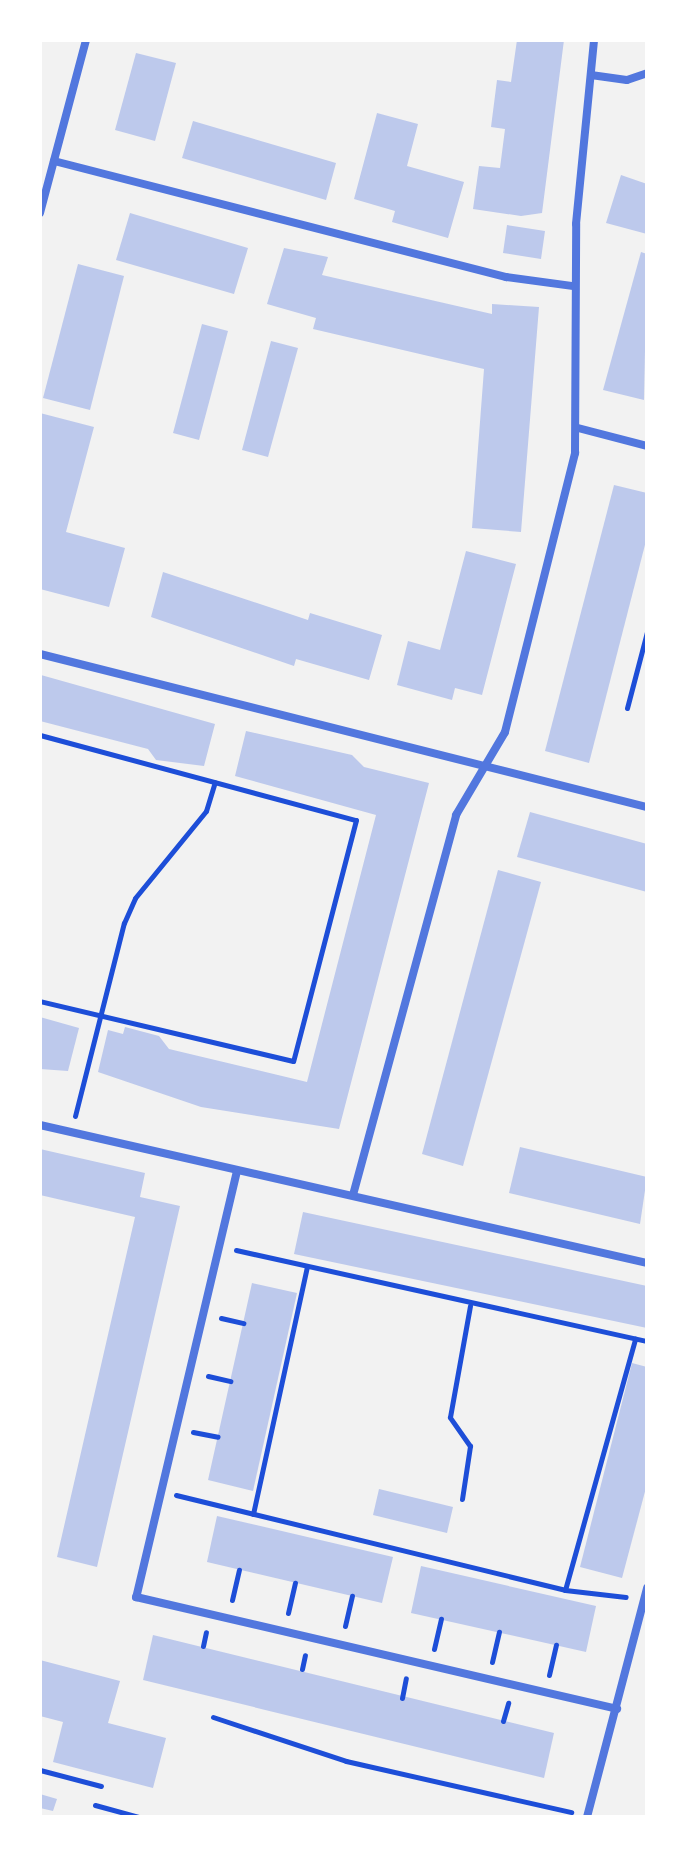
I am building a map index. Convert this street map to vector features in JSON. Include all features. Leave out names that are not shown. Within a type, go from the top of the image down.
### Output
[{"type":"street","points":[[40,213],[86,40]]},
{"type":"street","points":[[353,1195],[449,839],[482,766],[505,732],[578,428],[573,286],[594,40]]},
{"type":"street","points":[[591,75],[627,80],[647,73]]},
{"type":"street","points":[[54,161],[506,277],[573,286]]},
{"type":"street","points":[[578,428],[647,446]]},
{"type":"street","points":[[40,654],[647,807]]},
{"type":"street","points":[[40,1125],[647,1263]]},
{"type":"street","points":[[237,1171],[136,1597],[617,1709]]},
{"type":"street","points":[[587,1816],[647,1588]]},
{"type":"path","points":[[627,708],[647,632]]},
{"type":"path","points":[[40,735],[356,820],[293,1061],[40,1001]]},
{"type":"path","points":[[72,1132],[98,1015],[135,898],[206,811],[215,782]]},
{"type":"path","points":[[220,1245],[470,1306],[647,1341]]},
{"type":"path","points":[[253,1514],[307,1267]]},
{"type":"path","points":[[462,1499],[470,1446],[450,1417],[470,1306]]},
{"type":"path","points":[[219,1317],[243,1323]]},
{"type":"path","points":[[565,1590],[635,1339]]},
{"type":"path","points":[[206,1375],[230,1381]]},
{"type":"path","points":[[193,1432],[218,1437]]},
{"type":"path","points":[[161,1491],[565,1590],[644,1599]]},
{"type":"path","points":[[231,1601],[239,1570]]},
{"type":"path","points":[[288,1614],[295,1583]]},
{"type":"path","points":[[345,1628],[352,1596]]},
{"type":"path","points":[[434,1649],[441,1619]]},
{"type":"path","points":[[203,1646],[206,1632]]},
{"type":"path","points":[[492,1662],[499,1632]]},
{"type":"path","points":[[549,1676],[556,1645]]},
{"type":"path","points":[[302,1669],[305,1655]]},
{"type":"path","points":[[402,1698],[406,1678]]},
{"type":"path","points":[[503,1721],[508,1702]]},
{"type":"path","points":[[213,1717],[346,1761],[587,1816]]},
{"type":"path","points":[[40,1770],[101,1786]]},
{"type":"path","points":[[95,1805],[139,1817]]},
{"type":"building","points":[[517,40],[564,40],[542,213],[521,216],[473,209],[479,166],[500,168],[505,129],[491,127],[497,80],[511,82]]},
{"type":"building","points":[[136,53],[176,63],[155,141],[115,130]]},
{"type":"building","points":[[377,113],[418,124],[407,166],[464,182],[448,238],[392,222],[395,211],[354,199]]},
{"type":"building","points":[[193,121],[336,163],[326,200],[182,158]]},
{"type":"building","points":[[621,175],[647,184],[647,234],[606,223]]},
{"type":"building","points":[[130,213],[248,248],[234,294],[116,260]]},
{"type":"building","points":[[507,225],[545,231],[541,259],[503,253]]},
{"type":"building","points":[[284,248],[328,257],[322,275],[492,314],[492,304],[539,307],[521,532],[472,528],[484,369],[313,329],[316,318],[267,304]]},
{"type":"building","points":[[641,252],[647,254],[644,400],[603,390]]},
{"type":"building","points":[[78,264],[124,276],[90,410],[43,398]]},
{"type":"building","points":[[202,324],[228,331],[199,440],[173,433]]},
{"type":"building","points":[[271,341],[298,348],[268,457],[242,450]]},
{"type":"building","points":[[40,413],[94,427],[66,532],[125,548],[109,607],[40,589]]},
{"type":"building","points":[[614,485],[647,493],[647,537],[589,763],[545,751]]},
{"type":"building","points":[[466,551],[516,564],[482,695],[455,688],[452,700],[397,685],[408,641],[440,650]]},
{"type":"building","points":[[163,572],[308,620],[310,613],[382,635],[369,680],[296,659],[294,666],[151,617]]},
{"type":"building","points":[[41,675],[215,724],[204,766],[156,760],[148,749],[40,721]]},
{"type":"building","points":[[246,731],[352,755],[364,767],[429,783],[339,1129],[201,1107],[98,1072],[108,1030],[123,1034],[125,1027],[159,1036],[169,1049],[307,1082],[376,815],[235,776]]},
{"type":"building","points":[[530,812],[647,844],[647,892],[517,857]]},
{"type":"building","points":[[498,870],[541,882],[463,1166],[422,1154]]},
{"type":"building","points":[[40,1017],[79,1028],[68,1071],[40,1069]]},
{"type":"building","points":[[520,1147],[647,1177],[640,1224],[509,1193]]},
{"type":"building","points":[[40,1149],[145,1173],[140,1197],[180,1206],[97,1567],[57,1557],[135,1217],[40,1195]]},
{"type":"building","points":[[303,1212],[647,1286],[647,1328],[294,1254]]},
{"type":"building","points":[[252,1283],[297,1293],[253,1491],[208,1480]]},
{"type":"building","points":[[632,1363],[647,1367],[647,1484],[622,1578],[580,1567]]},
{"type":"building","points":[[379,1489],[453,1507],[447,1533],[373,1515]]},
{"type":"building","points":[[217,1516],[393,1557],[382,1603],[207,1562]]},
{"type":"building","points":[[421,1566],[596,1606],[586,1652],[411,1613]]},
{"type":"building","points":[[153,1635],[554,1733],[544,1778],[143,1680]]},
{"type":"building","points":[[40,1660],[120,1681],[108,1723],[166,1738],[153,1788],[53,1762],[63,1722],[40,1716]]},
{"type":"building","points":[[40,1794],[57,1799],[53,1811],[40,1808]]}]
